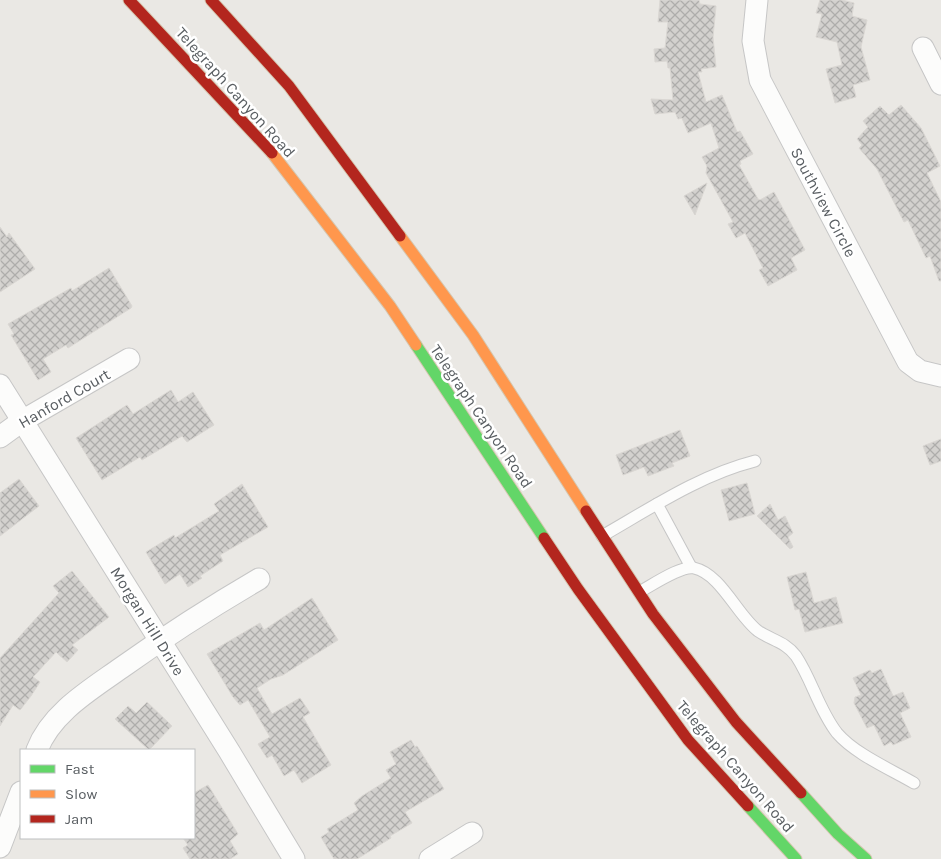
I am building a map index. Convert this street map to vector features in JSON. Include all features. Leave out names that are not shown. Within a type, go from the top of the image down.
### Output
[{"type":"main road","name":"Telegraph Canyon Road","points":[[129,0],[273,154],[390,306],[578,589],[688,740],[796,859]]},
{"type":"main road","name":"Telegraph Canyon Road","points":[[210,0],[289,86],[467,327],[639,592],[736,722],[838,834],[866,859]]},
{"type":"street","name":"Southview Circle","points":[[757,0],[753,42],[760,80],[908,362],[920,371],[941,376]]},
{"type":"street","points":[[923,48],[941,84]]},
{"type":"street","name":"Hanford Court","points":[[0,437],[22,421],[129,359]]},
{"type":"street","name":"Morgan Hill Drive","points":[[0,385],[160,640],[294,859]]},
{"type":"street","points":[[37,749],[41,740],[64,710],[195,616],[260,579]]},
{"type":"street","points":[[0,847],[20,795]]},
{"type":"street","points":[[430,859],[472,833]]},
{"type":"lane","points":[[602,536],[657,504],[727,468],[755,461]]},
{"type":"lane","points":[[657,504],[691,567]]},
{"type":"lane","points":[[639,592],[681,570],[691,567],[704,571],[758,631],[781,642],[795,654],[813,692],[838,733],[869,758],[914,783]]},
{"type":"lane","points":[[0,847],[2,859]]},
{"type":"building","points":[[660,0],[699,0],[700,4],[716,6],[713,37],[716,67],[701,69],[702,72],[698,72],[706,102],[722,95],[737,132],[740,131],[753,154],[740,161],[741,164],[739,165],[758,199],[760,200],[774,192],[805,250],[791,258],[797,270],[768,286],[759,270],[763,268],[745,233],[736,238],[728,224],[733,222],[706,173],[707,166],[702,157],[719,148],[711,123],[688,133],[682,118],[678,119],[675,112],[655,114],[651,99],[673,100],[670,68],[668,68],[667,61],[655,62],[654,49],[665,48],[668,22],[658,22]]},
{"type":"building","points":[[820,0],[842,0],[854,3],[852,16],[867,20],[861,47],[870,80],[853,85],[856,97],[835,103],[826,69],[842,65],[837,42],[816,37],[822,14],[816,13]]},
{"type":"building","points":[[901,105],[921,128],[940,166],[927,173],[941,202],[941,281],[939,281],[930,256],[926,258],[908,220],[904,222],[877,169],[859,148],[862,145],[857,139],[868,127],[863,121],[880,106],[889,115]]},
{"type":"building","points":[[707,183],[695,215],[684,196]]},
{"type":"building","points":[[0,227],[7,237],[9,233],[35,269],[0,292]]},
{"type":"building","points":[[109,268],[132,306],[131,308],[68,348],[66,345],[43,359],[51,372],[38,380],[11,335],[14,334],[8,324],[71,288],[72,291]]},
{"type":"building","points":[[171,390],[178,402],[193,392],[214,425],[187,442],[182,436],[142,460],[140,457],[102,480],[76,438],[127,405],[133,414]]},
{"type":"building","points":[[680,430],[690,456],[672,463],[674,466],[648,476],[644,467],[623,475],[616,455]]},
{"type":"building","points":[[941,439],[941,461],[930,465],[923,446]]},
{"type":"building","points":[[19,479],[39,506],[0,536],[0,493]]},
{"type":"building","points":[[747,483],[755,514],[729,521],[721,490]]},
{"type":"building","points":[[242,484],[268,527],[220,555],[223,561],[200,576],[202,578],[188,587],[180,574],[165,584],[146,552],[174,535],[175,538],[219,511],[214,504]]},
{"type":"building","points":[[770,504],[778,520],[785,516],[793,533],[788,537],[793,547],[790,549],[757,516]]},
{"type":"building","points":[[72,571],[109,617],[72,645],[78,650],[67,662],[56,652],[33,677],[40,682],[31,696],[20,710],[13,705],[0,726],[0,658],[59,593],[53,586]]},
{"type":"building","points":[[806,572],[814,603],[836,597],[843,623],[805,632],[799,609],[795,610],[787,577]]},
{"type":"building","points":[[312,598],[338,640],[283,675],[271,679],[257,688],[272,714],[300,698],[310,713],[303,717],[331,765],[302,783],[294,770],[284,776],[272,755],[267,758],[258,744],[270,737],[248,700],[240,705],[233,697],[207,654],[260,623],[264,630]]},
{"type":"building","points":[[881,669],[893,696],[903,692],[910,708],[900,713],[911,737],[893,745],[891,742],[884,746],[874,725],[867,728],[854,703],[855,697],[861,695],[853,678],[870,670],[872,673]]},
{"type":"building","points":[[147,702],[172,726],[150,749],[115,719],[128,706],[136,713]]},
{"type":"building","points":[[411,740],[415,747],[417,746],[444,789],[405,812],[412,823],[390,836],[391,838],[357,859],[334,859],[321,837],[329,832],[327,829],[358,810],[354,803],[362,796],[391,778],[386,770],[396,764],[390,752]]},
{"type":"building","points":[[208,785],[238,834],[230,841],[238,854],[230,859],[190,859],[183,848],[188,845],[184,839],[195,839],[195,792]]},
{"type":"traffic: fast","points":[[416,345],[544,538]]},
{"type":"traffic: fast","points":[[801,793],[838,834],[866,859]]},
{"type":"traffic: fast","points":[[748,806],[796,859]]},
{"type":"traffic: slow","points":[[272,153],[390,306],[416,345]]},
{"type":"traffic: slow","points":[[400,236],[473,335],[586,511]]},
{"type":"traffic: jam","points":[[129,0],[272,153]]},
{"type":"traffic: jam","points":[[211,0],[289,86],[400,236]]},
{"type":"traffic: jam","points":[[586,511],[653,614],[736,722],[801,793]]},
{"type":"traffic: jam","points":[[544,538],[578,589],[688,740],[748,806]]}]
